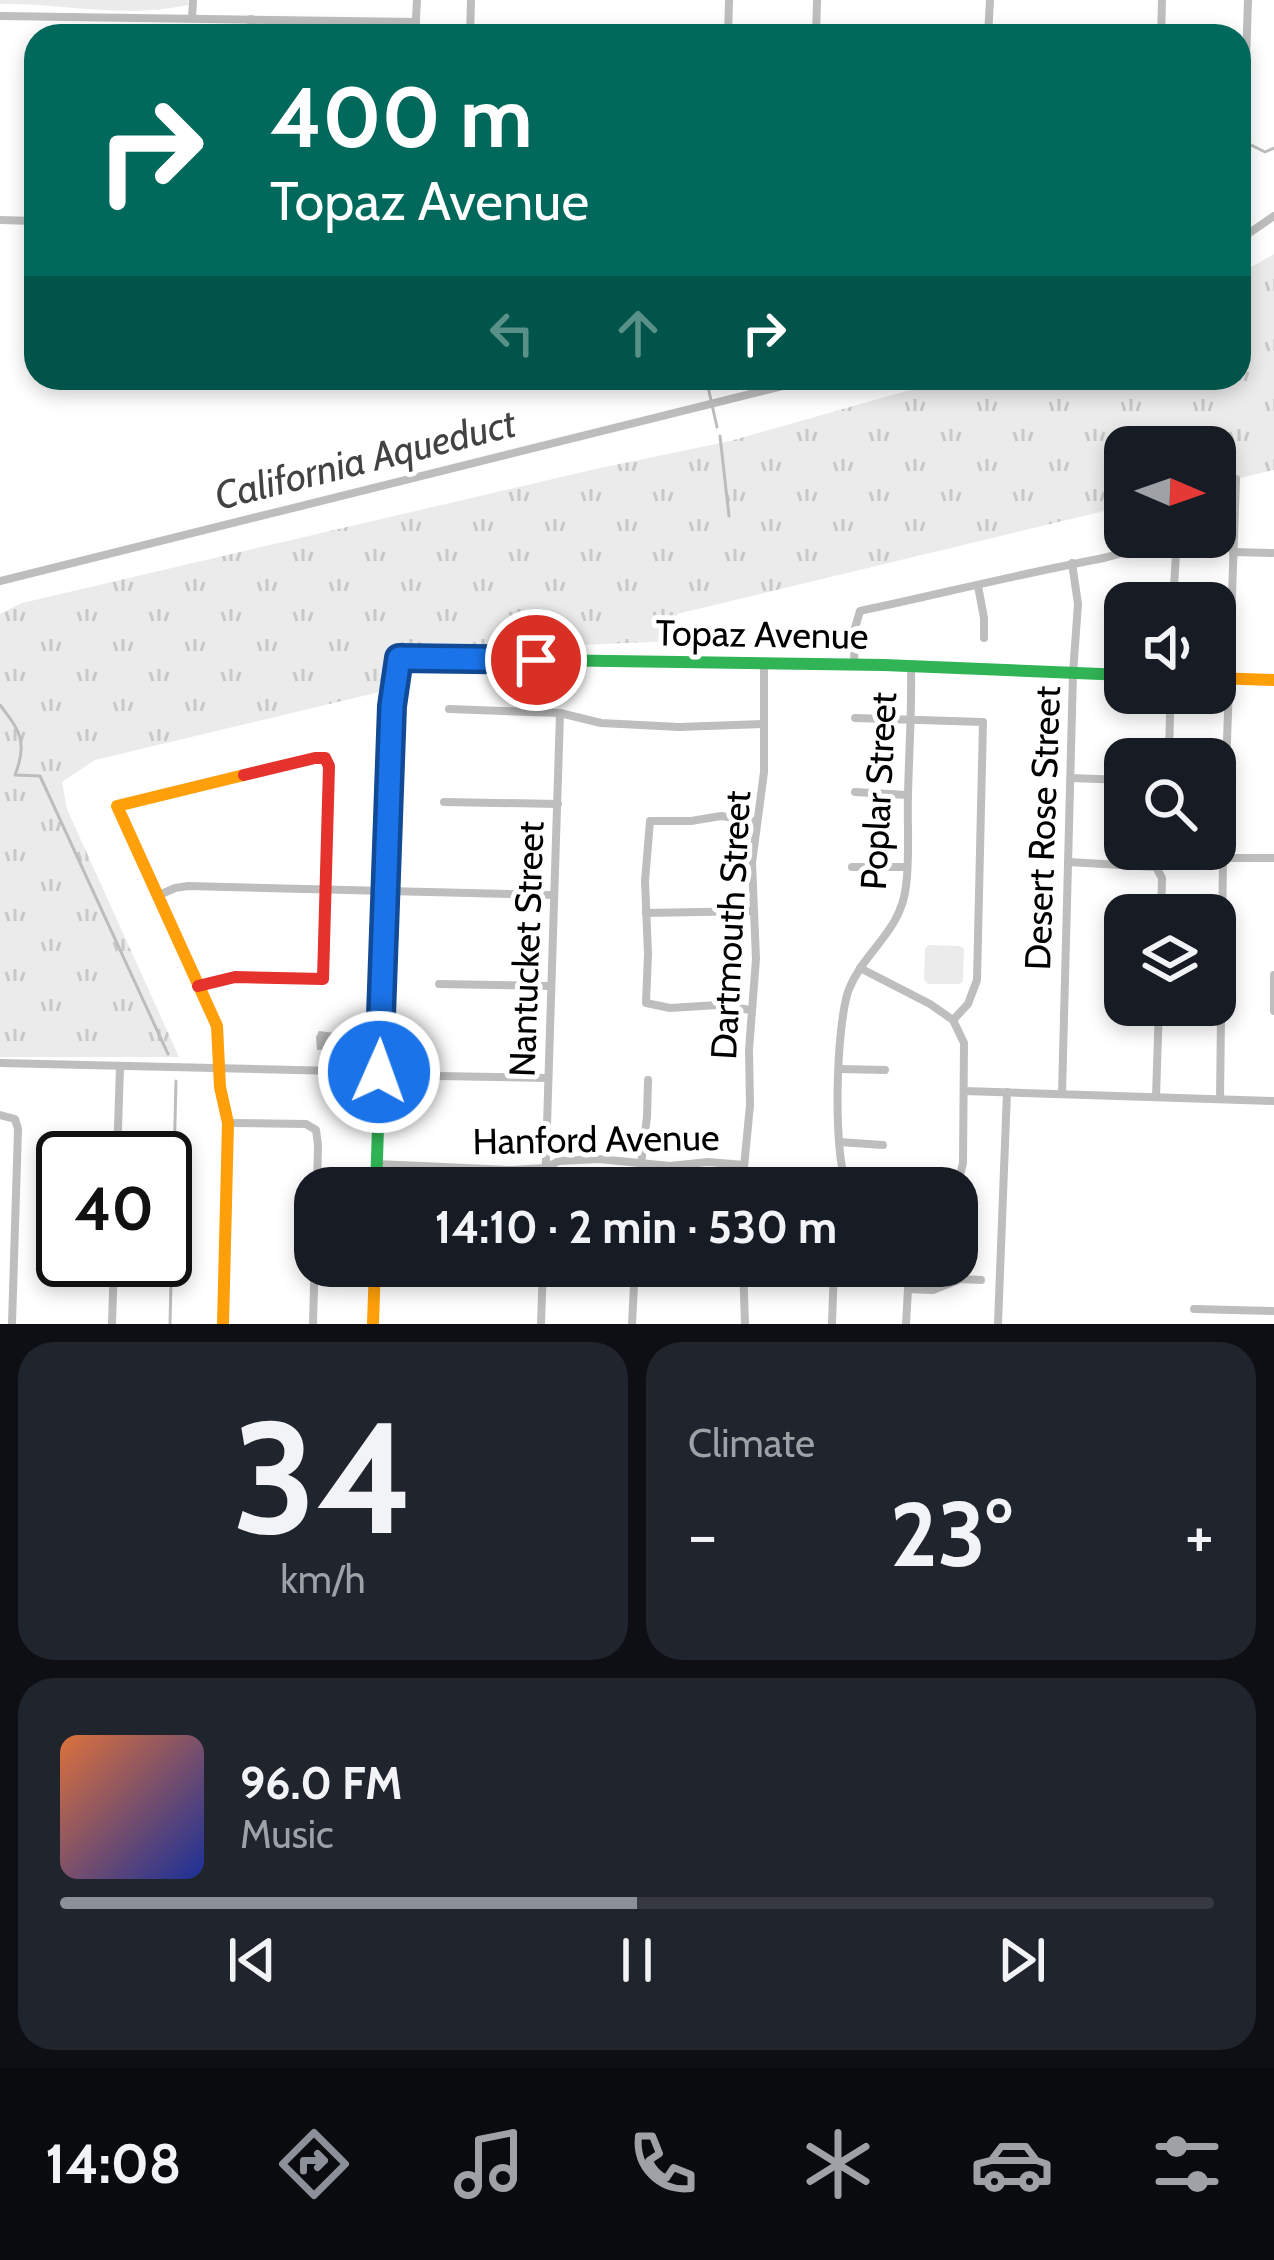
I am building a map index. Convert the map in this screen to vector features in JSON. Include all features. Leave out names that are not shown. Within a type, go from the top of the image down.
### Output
[{"type":"street","points":[[192,18],[193,0]]},
{"type":"street","points":[[0,16],[416,22],[417,0]]},
{"type":"street","points":[[251,19],[251,24]]},
{"type":"street","points":[[854,665],[860,611],[1159,543],[1172,544],[1176,554],[1174,582]]},
{"type":"street","points":[[1236,552],[1274,553]]},
{"type":"street","name":"Desert Rose Street","points":[[1062,1094],[1078,604],[1072,563]]},
{"type":"street","points":[[978,586],[984,638]]},
{"type":"street","name":"Topaz Avenue","points":[[386,891],[392,706],[399,658],[911,666],[1104,674]]},
{"type":"street","name":"Dartmouth Street","points":[[745,1165],[755,959],[752,863],[764,772],[764,664]]},
{"type":"street","name":"Poplar Street","points":[[842,1167],[841,1034],[848,990],[890,932],[906,890],[911,666]]},
{"type":"street","points":[[1236,679],[1274,680]]},
{"type":"street","points":[[448,709],[560,713],[601,723],[660,726],[763,724]]},
{"type":"street","name":"Nantucket Street","points":[[545,1167],[560,713]]},
{"type":"street","points":[[855,718],[983,722],[977,980],[968,1004],[952,1020]]},
{"type":"street","points":[[198,986],[235,977],[322,979],[326,758],[117,806],[157,896],[198,986],[217,1026],[219,1094],[228,1123],[223,1324]]},
{"type":"street","points":[[1071,778],[1104,779]]},
{"type":"street","points":[[855,792],[908,795]]},
{"type":"street","points":[[444,802],[558,804]]},
{"type":"street","points":[[751,1010],[718,1004],[670,1008],[646,1003],[645,880],[650,821],[721,816],[756,821]]},
{"type":"street","points":[[1236,858],[1274,858]]},
{"type":"street","points":[[1068,862],[1150,865],[1160,871],[1161,894]]},
{"type":"street","points":[[852,867],[907,867]]},
{"type":"street","points":[[1220,1100],[1223,870]]},
{"type":"street","points":[[157,896],[188,886],[553,895]]},
{"type":"street","points":[[376,1164],[386,891]]},
{"type":"street","points":[[646,913],[753,911]]},
{"type":"street","points":[[860,968],[930,1004],[952,1020],[964,1042],[962,1167]]},
{"type":"street","points":[[1274,975],[1274,1011]]},
{"type":"street","points":[[439,984],[551,986]]},
{"type":"street","points":[[1156,1097],[1158,1026]]},
{"type":"street","points":[[0,1063],[379,1072]]},
{"type":"street","points":[[118,1131],[120,1067]]},
{"type":"street","points":[[840,1069],[884,1070]]},
{"type":"street","points":[[438,1076],[548,1078]]},
{"type":"street","points":[[641,1165],[648,1080]]},
{"type":"street","points":[[964,1091],[1274,1101]]},
{"type":"street","points":[[998,1324],[1007,1092]]},
{"type":"street","points":[[0,1115],[15,1119],[18,1129],[12,1324]]},
{"type":"street","points":[[228,1123],[306,1124],[316,1130],[317,1167]]},
{"type":"street","points":[[839,1142],[883,1145]]},
{"type":"street","name":"Hanford Avenue","points":[[547,1167],[559,1161],[599,1159],[641,1165],[745,1165]]},
{"type":"street","name":"Hanford Avenue","points":[[376,1164],[444,1167]]},
{"type":"street","points":[[906,1324],[908,1289],[933,1290],[961,1279],[980,1280]]},
{"type":"street","points":[[112,1324],[113,1287]]},
{"type":"street","points":[[313,1324],[314,1287]]},
{"type":"street","points":[[373,1324],[374,1287]]},
{"type":"street","points":[[541,1324],[542,1287]]},
{"type":"street","points":[[632,1324],[634,1287]]},
{"type":"street","points":[[744,1287],[745,1324]]},
{"type":"street","points":[[832,1324],[833,1287]]},
{"type":"street","points":[[1194,1309],[1274,1311]]},
{"type":"green space","points":[[0,0],[188,0],[188,5],[116,11],[0,4]]},
{"type":"green space","points":[[1274,254],[1274,470],[1236,479],[1236,426],[1104,426],[1104,511],[677,614],[675,641],[389,653],[388,690],[95,760],[62,782],[67,809],[179,1057],[0,1057],[0,614],[22,603],[730,441],[910,390],[1251,390],[1251,267]]},
{"type":"green space","points":[[928,945],[964,949],[963,981],[928,984],[924,980]]},
{"type":"shaded area","points":[[360,1022],[365,1050],[361,1057],[342,1058],[341,1049],[317,1050],[319,1031],[343,1034]]},
{"type":"waterway","points":[[1251,145],[1265,152],[1274,148]]},
{"type":"waterway","name":"California Aqueduct","points":[[1251,232],[1274,216]]},
{"type":"waterway","name":"California Aqueduct","points":[[709,390],[717,427]]},
{"type":"waterway","name":"California Aqueduct","points":[[0,581],[767,390]]},
{"type":"waterway","points":[[720,436],[729,516]]},
{"type":"waterway","points":[[0,705],[20,737],[15,775],[40,776],[168,1054]]},
{"type":"waterway","points":[[170,1324],[176,1081]]},
{"type":"traffic: fast","points":[[377,1167],[392,706],[399,658],[884,665],[1104,674]]},
{"type":"traffic: slow","points":[[1236,679],[1274,680]]},
{"type":"traffic: slow","points":[[223,1324],[228,1123],[220,1087],[217,1026],[117,806],[244,775]]},
{"type":"traffic: slow","points":[[373,1324],[374,1287]]},
{"type":"traffic: jam","points":[[198,986],[235,977],[323,979],[329,766],[325,758],[315,758],[244,775]]},
{"type":"route","points":[[379,1072],[392,706],[399,658],[536,660]]}]
